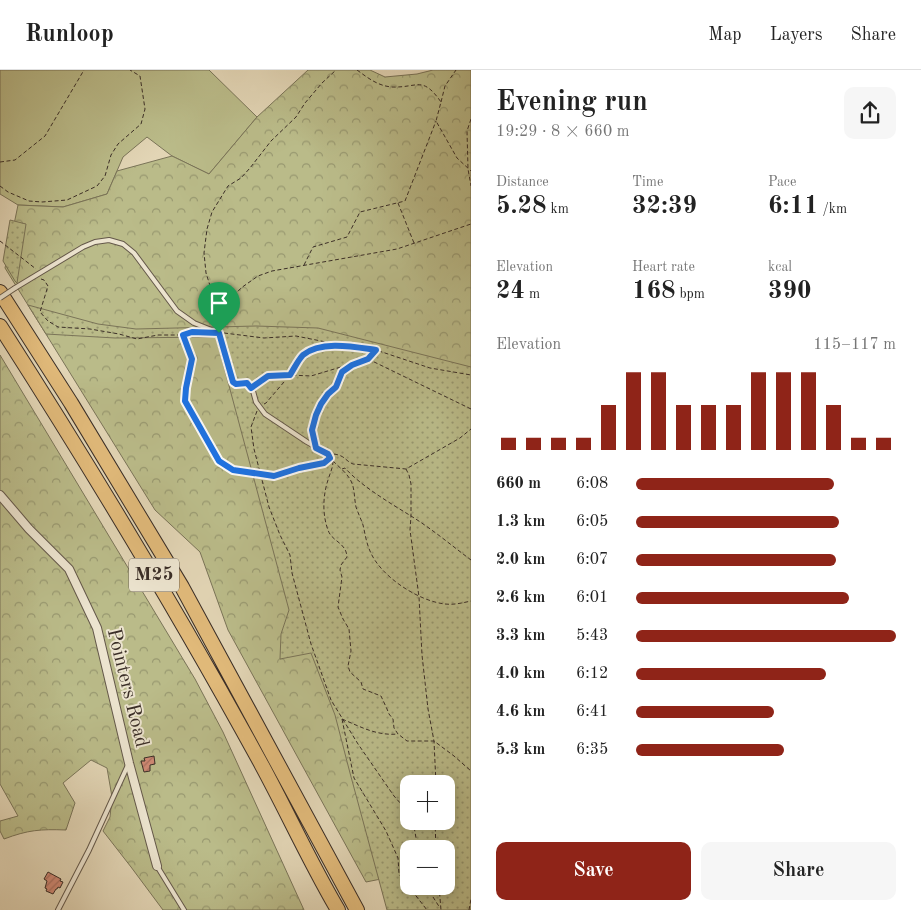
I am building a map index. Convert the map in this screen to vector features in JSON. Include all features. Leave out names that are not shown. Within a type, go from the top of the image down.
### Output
[{"type":"highway","name":"M25","points":[[0,292],[182,587],[357,910]]},
{"type":"highway","name":"M25","points":[[0,326],[144,557],[260,760],[319,877],[338,910]]},
{"type":"street","name":"Pointers Road","points":[[0,495],[28,529],[69,569],[97,628],[129,763],[157,866]]},
{"type":"lane","points":[[0,298],[83,247],[95,242],[109,240],[123,244],[134,253],[177,311],[194,323],[219,333],[233,382],[236,384],[247,383],[258,405],[265,414],[328,454]]},
{"type":"lane","points":[[58,910],[89,850],[129,763]]},
{"type":"lane","name":"Pointers Road","points":[[157,866],[184,910]]},
{"type":"path","points":[[0,162],[15,160],[45,136],[84,70]]},
{"type":"path","points":[[0,186],[8,192],[29,201],[42,202],[67,200],[97,186],[104,176],[111,155],[118,144],[141,124],[145,109],[140,76],[130,70]]},
{"type":"path","points":[[221,311],[213,295],[206,273],[204,253],[207,229],[212,212],[228,186],[241,178],[271,140],[296,117],[322,83],[336,70]]},
{"type":"path","points":[[357,70],[368,79],[380,85],[392,87],[422,85],[433,90],[441,102]]},
{"type":"path","points":[[304,265],[313,247],[347,237],[360,212],[405,201],[436,121],[445,86],[456,70]]},
{"type":"path","points":[[471,119],[467,131],[468,168],[471,186]]},
{"type":"path","points":[[436,121],[457,158],[471,171]]},
{"type":"path","points":[[398,202],[414,243]]},
{"type":"path","points":[[471,224],[398,249],[272,271],[258,276],[241,288],[212,320],[219,333],[264,338],[296,336],[376,350],[430,368],[471,374]]},
{"type":"path","points":[[0,241],[41,273]]},
{"type":"path","points":[[35,277],[44,280],[48,286],[40,312],[48,321],[58,327],[90,328],[136,339],[158,335],[183,335],[192,332],[202,332]]},
{"type":"path","points":[[183,335],[192,359],[185,401],[219,461],[233,470],[274,476],[324,463],[330,458],[351,480],[355,492],[356,507],[363,523],[371,554],[388,575],[411,593],[432,602],[454,604],[471,601]]},
{"type":"path","points":[[341,345],[312,350],[303,356],[290,375],[266,403],[258,405],[251,427],[254,449],[269,507],[290,555],[292,573],[311,644],[331,700],[358,744],[400,803]]},
{"type":"path","points":[[251,388],[268,376],[311,376],[352,365],[368,359],[376,350]]},
{"type":"path","points":[[368,359],[471,409]]},
{"type":"path","points":[[316,448],[312,430],[316,415],[324,399],[336,387],[342,372],[352,365]]},
{"type":"path","points":[[347,463],[406,469],[460,438],[471,429]]},
{"type":"path","points":[[328,454],[343,456],[347,463]]},
{"type":"path","points":[[333,461],[323,503],[325,520],[330,535],[347,552],[347,557],[340,570],[342,577],[338,607],[342,619],[349,629],[351,651],[348,666],[350,672],[361,682],[364,689],[381,696],[393,719],[394,728],[398,734],[408,741],[434,741],[471,771]]},
{"type":"path","points":[[341,469],[347,463]]},
{"type":"path","points":[[344,468],[354,478],[411,516],[471,560]]},
{"type":"path","points":[[406,469],[410,484],[410,530],[419,597],[422,654],[428,709],[434,741],[436,775]]},
{"type":"path","points":[[342,719],[370,732],[387,735],[398,734]]},
{"type":"path","points":[[342,719],[354,778],[386,831],[398,858],[399,874],[427,910]]},
{"type":"path","points":[[431,895],[440,909]]},
{"type":"path","points":[[439,895],[440,909]]},
{"type":"path","points":[[469,910],[471,899]]},
{"type":"green space","points":[[0,70],[209,70],[257,117],[209,174],[172,156],[147,137],[123,157],[107,194],[63,207],[18,205],[0,194]]},
{"type":"green space","points":[[308,70],[370,70],[385,77],[417,74],[433,70],[471,70],[471,406],[464,752],[471,910],[427,895],[455,895],[455,840],[400,840],[400,886],[381,879],[366,882],[228,630],[200,552],[155,510],[5,268],[18,205],[63,207],[107,194],[117,171],[172,156],[209,174],[257,117]]},
{"type":"green space","points":[[10,220],[26,224],[17,283],[3,261]]},
{"type":"green space","points":[[28,305],[98,324],[136,329],[256,326],[318,328],[471,367],[471,910],[387,910],[335,715],[311,653],[280,659],[281,634],[289,610],[216,337],[115,338],[46,334]]},
{"type":"green space","points":[[0,355],[195,679],[223,732],[304,910],[163,910],[103,831],[110,817],[112,797],[107,768],[91,760],[63,783],[75,803],[66,830],[34,831],[4,839],[0,831],[0,821],[18,816],[0,784]]},
{"type":"building","points":[[154,756],[155,764],[150,765],[150,771],[144,772],[141,761],[145,761],[144,758]]},
{"type":"building","points":[[48,872],[63,882],[60,888],[58,887],[53,894],[46,891],[47,889],[45,888],[47,881],[44,879]]},
{"type":"route","points":[[192,332],[219,333],[233,382],[236,384],[247,383],[251,388],[268,376],[290,375],[303,356],[312,350],[341,345],[376,350],[368,359],[352,365],[342,372],[336,387],[324,399],[316,415],[312,430],[316,448],[328,454],[330,458],[326,462],[274,476],[233,470],[219,461],[185,401],[192,359],[183,335],[192,332]]}]
